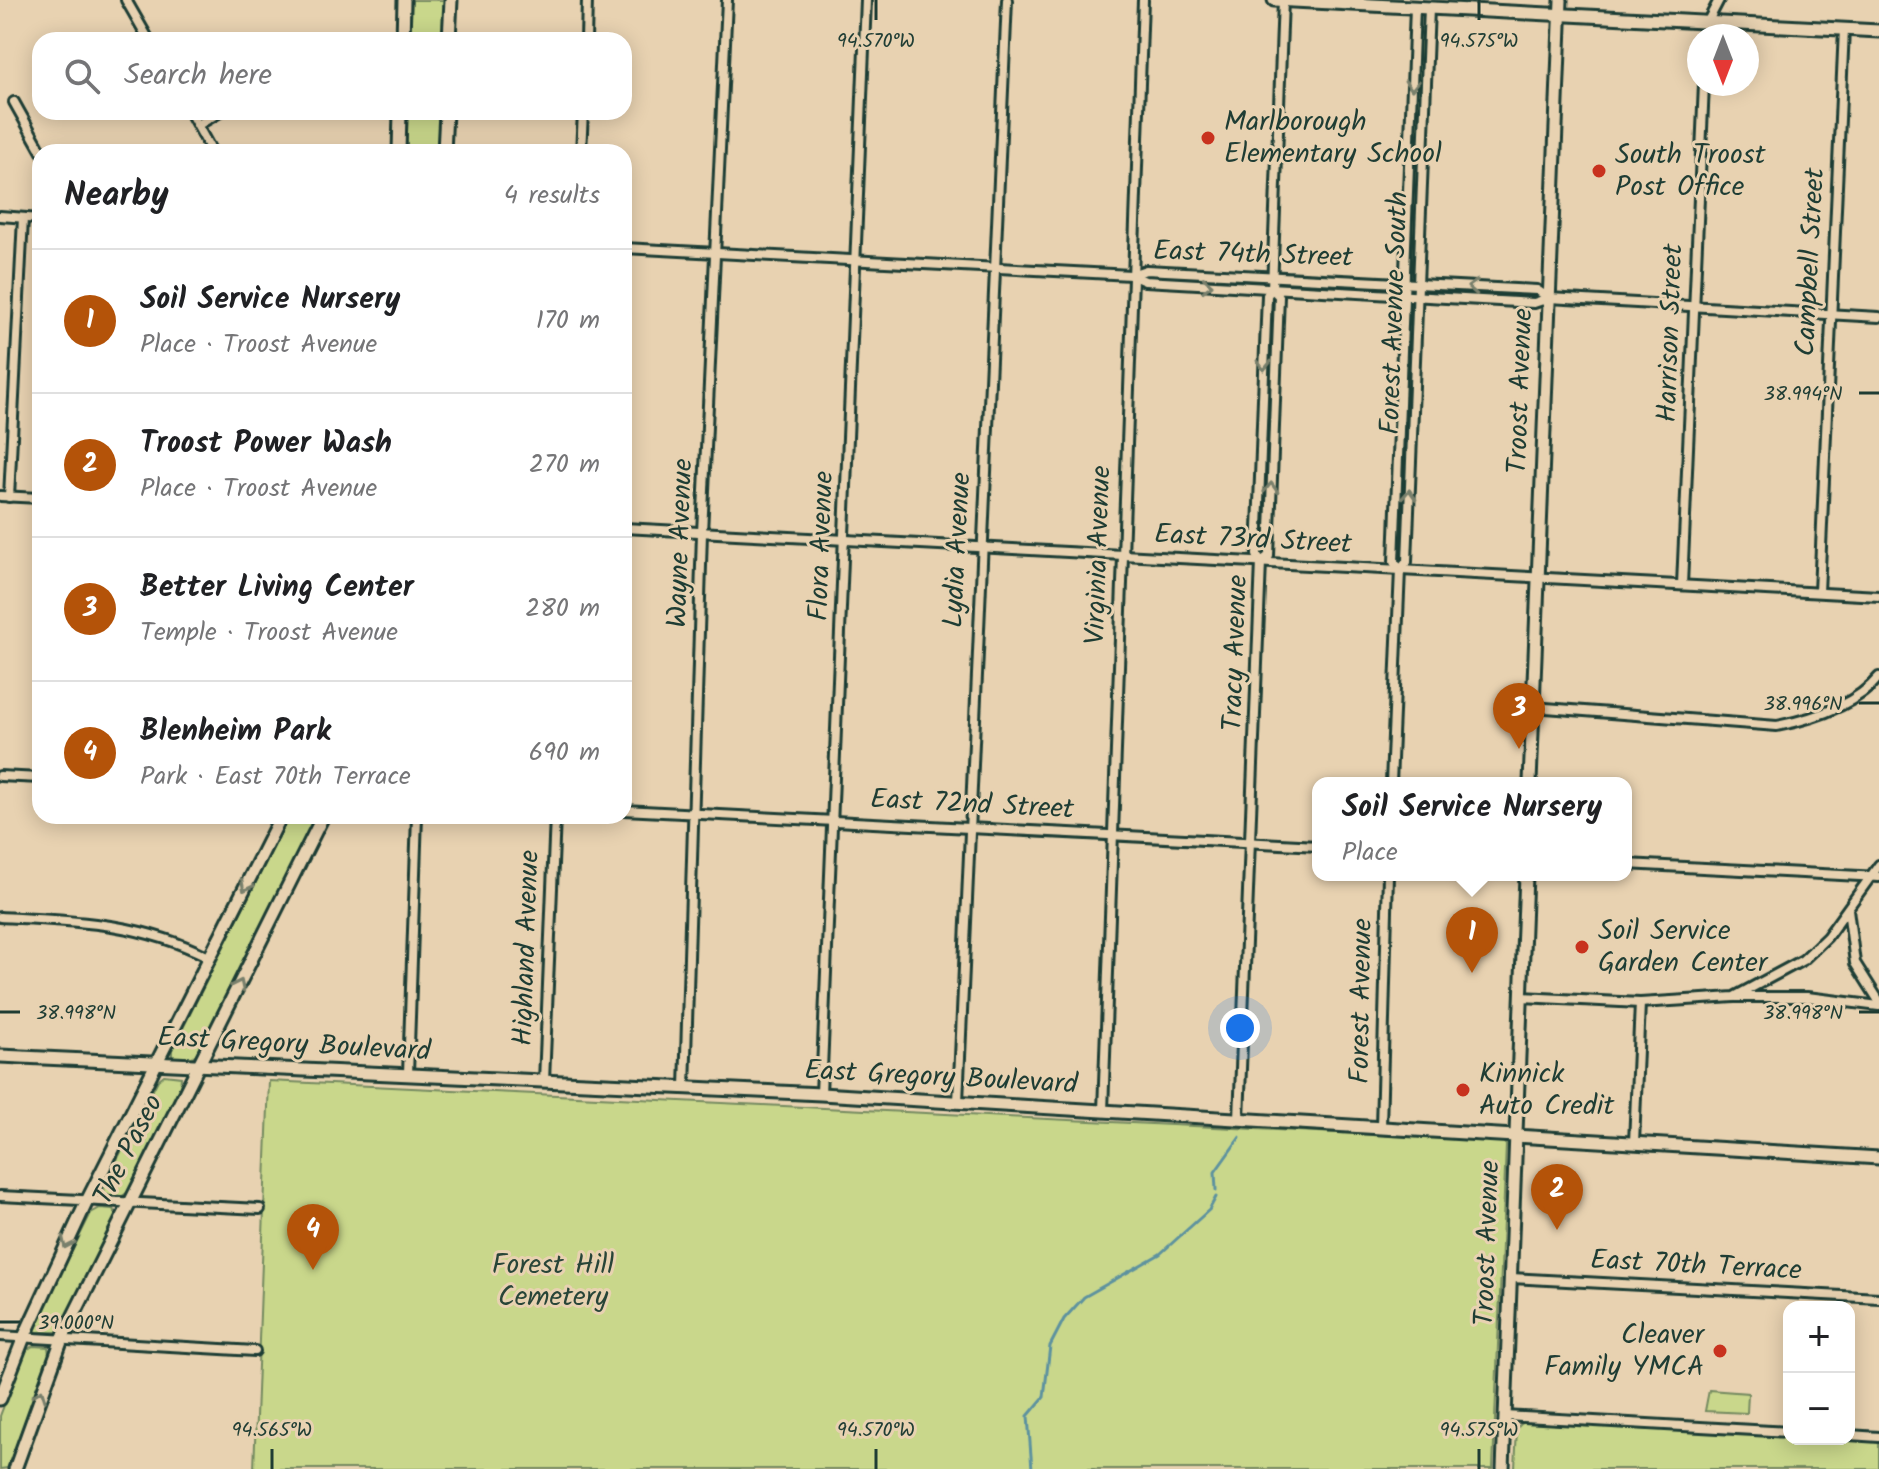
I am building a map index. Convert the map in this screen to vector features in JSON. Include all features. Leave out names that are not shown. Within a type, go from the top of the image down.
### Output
[{"type":"main road","points":[[403,32],[404,0]]},
{"type":"main road","points":[[449,32],[451,0]]},
{"type":"main road","points":[[1274,0],[1879,31]]},
{"type":"main road","name":"Troost Avenue","points":[[1530,777],[1561,0]]},
{"type":"main road","points":[[399,144],[400,120]]},
{"type":"main road","points":[[444,144],[446,120]]},
{"type":"main road","name":"The Paseo","points":[[0,1399],[24,1337],[87,1201],[277,824]]},
{"type":"main road","name":"The Paseo","points":[[15,1469],[62,1339],[319,824]]},
{"type":"main road","name":"Troost Avenue","points":[[1503,1469],[1526,881]]},
{"type":"main road","name":"East Gregory Boulevard","points":[[0,1056],[821,1094],[1879,1158]]},
{"type":"street","points":[[126,0],[144,32]]},
{"type":"street","points":[[586,32],[587,0]]},
{"type":"street","name":"Wayne Avenue","points":[[685,1088],[702,533],[727,0]]},
{"type":"street","name":"Flora Avenue","points":[[821,1094],[866,0]]},
{"type":"street","name":"Lydia Avenue","points":[[958,1102],[980,547],[1007,0]]},
{"type":"street","name":"Virginia Avenue","points":[[1103,1111],[1143,0]]},
{"type":"street","name":"Tracy Avenue","points":[[1239,1119],[1261,562],[1257,555],[1267,295],[1272,289],[1283,0]]},
{"type":"street","points":[[1707,23],[1719,0]]},
{"type":"street","points":[[1391,777],[1400,570],[1394,562],[1415,7]]},
{"type":"street","name":"Forest Avenue South","points":[[1400,570],[1407,562],[1429,8]]},
{"type":"street","name":"Campbell Street","points":[[1819,592],[1844,29]]},
{"type":"street","name":"Harrison Street","points":[[1682,585],[1704,96]]},
{"type":"street","points":[[14,102],[38,144]]},
{"type":"street","points":[[195,120],[208,144]]},
{"type":"street","points":[[198,125],[206,120]]},
{"type":"street","points":[[581,144],[583,120]]},
{"type":"street","points":[[0,216],[32,219]]},
{"type":"street","points":[[23,218],[4,496],[32,498]]},
{"type":"street","name":"East 74th Street","points":[[632,248],[1131,275],[1146,270],[1537,290],[1549,298],[1879,317]]},
{"type":"street","points":[[1131,275],[1145,281],[1272,289],[1534,303],[1549,298]]},
{"type":"street","name":"East 73rd Street","points":[[632,529],[1879,596]]},
{"type":"street","points":[[1533,707],[1777,726],[1800,721],[1846,703],[1879,677]]},
{"type":"street","points":[[0,776],[32,778]]},
{"type":"street","name":"East 72nd Street","points":[[632,810],[1312,846]]},
{"type":"street","points":[[408,1074],[417,824]]},
{"type":"street","name":"Highland Avenue","points":[[544,1081],[555,824]]},
{"type":"street","points":[[1632,864],[1875,876]]},
{"type":"street","points":[[1734,997],[1803,960],[1875,876],[1879,865]]},
{"type":"street","name":"Forest Avenue","points":[[1381,1127],[1388,881]]},
{"type":"street","points":[[1848,908],[1855,963],[1879,1004]]},
{"type":"street","points":[[0,917],[124,926],[182,943],[209,957]]},
{"type":"street","points":[[1522,997],[1640,1003],[1734,997],[1807,997],[1879,1004]]},
{"type":"street","points":[[1634,1143],[1640,1003]]},
{"type":"street","points":[[0,1196],[260,1209]]},
{"type":"street","name":"East 70th Terrace","points":[[1511,1278],[1879,1298]]},
{"type":"street","points":[[0,1336],[255,1351]]},
{"type":"street","points":[[1505,1416],[1783,1432]]},
{"type":"street","points":[[1855,1435],[1879,1437]]},
{"type":"green space","points":[[412,0],[446,0],[444,32],[410,32]]},
{"type":"green space","points":[[1423,27],[1415,276],[1412,279],[1408,277],[1418,29]]},
{"type":"green space","points":[[408,120],[441,120],[440,144],[406,144]]},
{"type":"green space","points":[[1272,294],[1275,296],[1263,550],[1270,299]]},
{"type":"green space","points":[[1412,302],[1404,557],[1401,559],[1408,307]]},
{"type":"green space","points":[[285,824],[312,824],[196,1054],[190,1059],[172,1057],[172,1050]]},
{"type":"green space","points":[[164,1075],[181,1077],[180,1088],[128,1192],[121,1197],[105,1197],[104,1185],[158,1080]]},
{"type":"green space","name":"Forest Hill Cemetery","points":[[269,1081],[1502,1141],[1506,1145],[1493,1469],[254,1469]]},
{"type":"green space","points":[[100,1208],[113,1209],[116,1216],[58,1332],[36,1332],[35,1326],[91,1213]]},
{"type":"green space","points":[[33,1346],[48,1347],[49,1354],[8,1468],[0,1469],[0,1416],[25,1351]]},
{"type":"green space","points":[[1709,1390],[1748,1393],[1747,1413],[1705,1411]]},
{"type":"green space","points":[[1523,1422],[1783,1436],[1783,1445],[1855,1445],[1855,1440],[1879,1441],[1879,1469],[1515,1469],[1517,1428]]},
{"type":"waterway","points":[[1216,1190],[1215,1172],[1240,1137]]},
{"type":"waterway","points":[[1032,1469],[1028,1416],[1044,1397],[1050,1346],[1064,1319],[1084,1297],[1160,1254],[1209,1210],[1216,1197]]},
{"type":"place","name":"Marlborough Elementary School","points":[[1208,138]]},
{"type":"place","name":"South Troost Post Office","points":[[1599,171]]},
{"type":"place","name":"Better Living Center","points":[[1519,749]]},
{"type":"place","name":"Soil Service Garden Center","points":[[1582,947]]},
{"type":"place","name":"Soil Service Nursery","points":[[1472,973]]},
{"type":"place","name":"Kinnick Auto Credit","points":[[1463,1090]]},
{"type":"place","name":"Troost Power Wash","points":[[1557,1230]]},
{"type":"place","name":"Blenheim Park","points":[[313,1270]]},
{"type":"place","name":"Cleaver Family YMCA","points":[[1720,1351]]}]
